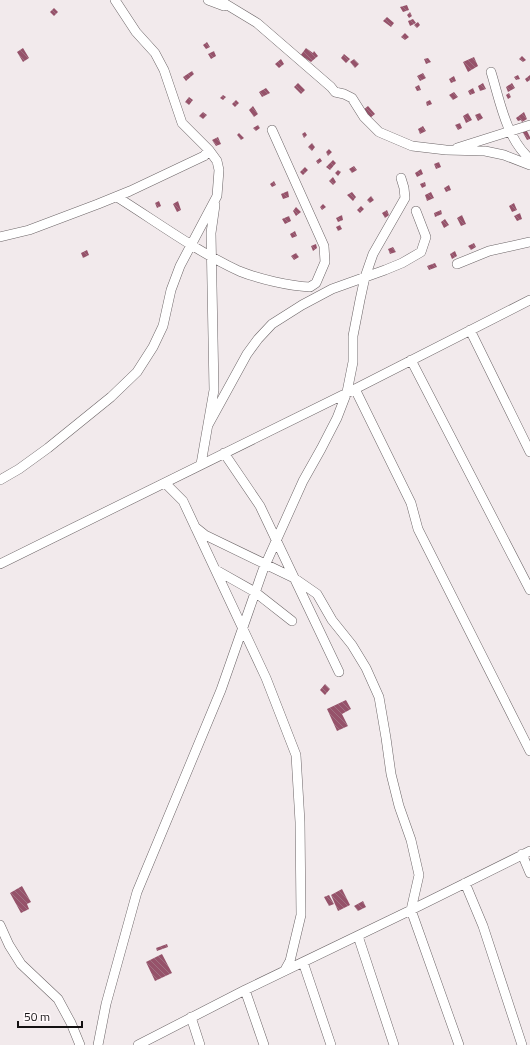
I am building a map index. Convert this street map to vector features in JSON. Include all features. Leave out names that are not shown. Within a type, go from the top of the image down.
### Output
[{"type":"street","points":[[115,0],[136,32],[155,53],[164,70],[182,123],[209,150],[217,161],[219,170],[217,196],[211,233],[214,390],[201,464]]},
{"type":"street","points":[[208,0],[241,14]]},
{"type":"street","points":[[219,0],[257,23],[335,92],[352,98],[364,117],[379,132],[412,146],[446,150],[485,151],[498,153],[530,165]]},
{"type":"street","points":[[491,72],[510,131],[516,144],[530,159]]},
{"type":"street","points":[[446,150],[530,126]]},
{"type":"street","points":[[117,197],[192,245],[240,271],[280,283],[310,287],[316,283],[325,262],[324,246],[272,130]]},
{"type":"street","points":[[0,237],[29,230],[117,197],[204,156],[209,150]]},
{"type":"street","points":[[98,1045],[106,1004],[137,892],[221,690],[266,563],[303,481],[351,391],[353,336],[365,277],[373,254],[405,198],[401,178]]},
{"type":"street","points":[[0,480],[48,448],[111,397],[137,372],[154,347],[163,326],[171,290],[180,266],[217,196]]},
{"type":"street","points":[[208,425],[247,354],[272,324],[302,305],[332,289],[402,263],[421,252],[426,237],[416,210]]},
{"type":"street","points":[[457,264],[489,251],[530,242]]},
{"type":"street","points":[[0,564],[165,483],[224,452],[351,391],[530,300]]},
{"type":"street","points":[[470,330],[530,452]]},
{"type":"street","points":[[411,360],[530,590]]},
{"type":"street","points":[[351,391],[411,503],[418,529],[530,751]]},
{"type":"street","points":[[224,452],[260,506],[339,672]]},
{"type":"street","points":[[165,483],[183,501],[266,678],[296,755],[300,822],[301,915],[290,961],[286,970]]},
{"type":"street","points":[[195,527],[205,535],[266,563],[294,578],[317,594],[332,620],[352,645],[366,668],[378,697],[391,774],[411,840],[419,875],[411,910],[459,1045]]},
{"type":"street","points":[[216,570],[256,592],[292,621]]},
{"type":"street","points":[[138,1045],[190,1017],[411,910],[526,852],[530,873]]},
{"type":"street","points":[[465,883],[483,926],[522,1045]]},
{"type":"street","points":[[0,925],[9,945],[21,964],[58,999],[71,1023],[80,1045]]},
{"type":"street","points":[[358,936],[394,1045]]},
{"type":"street","points":[[303,962],[331,1045]]},
{"type":"street","points":[[245,990],[264,1045]]},
{"type":"street","points":[[190,1017],[200,1045]]},
{"type":"building","points":[[407,5],[409,10],[403,12],[400,7]]},
{"type":"building","points":[[54,8],[58,12],[54,16],[50,12]]},
{"type":"building","points":[[410,12],[412,16],[409,18],[407,15]]},
{"type":"building","points":[[387,17],[394,23],[391,27],[383,21]]},
{"type":"building","points":[[413,19],[416,23],[410,26],[408,21]]},
{"type":"building","points":[[418,22],[420,25],[417,28],[414,25]]},
{"type":"building","points":[[405,33],[409,37],[405,40],[401,37]]},
{"type":"building","points":[[207,42],[210,47],[206,49],[203,45]]},
{"type":"building","points":[[23,48],[29,58],[23,62],[17,52]]},
{"type":"building","points":[[306,48],[313,53],[314,51],[318,56],[311,62],[305,58],[302,59],[300,56]]},
{"type":"building","points":[[214,51],[216,56],[211,59],[208,54]]},
{"type":"building","points":[[344,54],[350,59],[346,63],[341,58]]},
{"type":"building","points":[[522,56],[526,60],[523,62],[519,59]]},
{"type":"building","points":[[474,57],[478,66],[468,72],[463,62]]},
{"type":"building","points":[[428,58],[431,62],[426,64],[424,59]]},
{"type":"building","points":[[281,59],[284,64],[279,68],[275,64]]},
{"type":"building","points":[[354,59],[359,64],[355,68],[350,62]]},
{"type":"building","points":[[192,71],[194,74],[186,81],[183,77]]},
{"type":"building","points":[[423,73],[426,78],[420,81],[417,76]]},
{"type":"building","points":[[518,75],[520,79],[516,80],[514,77]]},
{"type":"building","points":[[530,75],[530,80],[527,82],[525,79]]},
{"type":"building","points":[[454,76],[456,81],[451,83],[449,79]]},
{"type":"building","points":[[298,83],[305,90],[301,94],[294,87]]},
{"type":"building","points":[[483,83],[486,89],[480,91],[478,86]]},
{"type":"building","points":[[512,83],[515,88],[508,92],[506,87]]},
{"type":"building","points":[[419,85],[421,90],[417,91],[415,87]]},
{"type":"building","points":[[266,88],[270,93],[262,97],[259,92]]},
{"type":"building","points":[[473,88],[475,93],[470,95],[468,91]]},
{"type":"building","points":[[454,92],[458,97],[453,100],[449,95]]},
{"type":"building","points":[[509,93],[511,97],[508,99],[506,95]]},
{"type":"building","points":[[223,95],[226,97],[223,100],[220,98]]},
{"type":"building","points":[[189,97],[193,100],[189,105],[185,102]]},
{"type":"building","points":[[236,100],[239,103],[235,107],[232,104]]},
{"type":"building","points":[[430,100],[432,104],[427,106],[426,102]]},
{"type":"building","points":[[253,106],[258,114],[254,117],[249,110]]},
{"type":"building","points":[[368,106],[375,114],[370,118],[363,110]]},
{"type":"building","points":[[203,112],[207,115],[203,119],[199,116]]},
{"type":"building","points":[[524,112],[527,119],[522,122],[521,120],[518,121],[516,118]]},
{"type":"building","points":[[468,113],[472,120],[466,123],[463,116]]},
{"type":"building","points":[[480,113],[483,118],[478,121],[475,115]]},
{"type":"building","points":[[460,123],[462,128],[458,130],[455,125]]},
{"type":"building","points":[[258,125],[260,128],[256,131],[253,128]]},
{"type":"building","points":[[423,126],[426,131],[420,134],[418,129]]},
{"type":"building","points":[[526,129],[530,137],[530,139],[527,140],[522,131]]},
{"type":"building","points":[[305,132],[307,135],[304,138],[302,134]]},
{"type":"building","points":[[239,133],[244,138],[241,140],[237,135]]},
{"type":"building","points":[[218,137],[221,144],[216,146],[212,140]]},
{"type":"building","points":[[312,143],[315,147],[312,151],[308,147]]},
{"type":"building","points":[[329,149],[332,152],[328,156],[326,152]]},
{"type":"building","points":[[320,158],[322,161],[318,164],[316,161]]},
{"type":"building","points":[[333,160],[336,163],[330,170],[326,167]]},
{"type":"building","points":[[439,162],[441,167],[436,169],[434,164]]},
{"type":"building","points":[[354,166],[357,170],[352,173],[349,169]]},
{"type":"building","points":[[305,167],[308,170],[303,175],[300,172]]},
{"type":"building","points":[[421,169],[423,174],[417,177],[415,173]]},
{"type":"building","points":[[338,170],[341,172],[338,176],[335,173]]},
{"type":"building","points":[[333,177],[336,182],[333,185],[329,181]]},
{"type":"building","points":[[274,181],[276,185],[272,187],[270,184]]},
{"type":"building","points":[[425,182],[426,186],[422,188],[420,184]]},
{"type":"building","points":[[449,185],[451,190],[446,192],[444,188]]},
{"type":"building","points":[[288,191],[289,197],[283,199],[281,194]]},
{"type":"building","points":[[352,192],[356,197],[353,201],[347,195]]},
{"type":"building","points":[[431,192],[434,198],[427,201],[425,195]]},
{"type":"building","points":[[371,196],[374,200],[370,203],[367,200]]},
{"type":"building","points":[[159,201],[161,206],[157,208],[155,203]]},
{"type":"building","points":[[178,201],[181,210],[177,212],[173,204]]},
{"type":"building","points":[[514,203],[517,210],[512,212],[509,206]]},
{"type":"building","points":[[323,204],[326,207],[322,210],[320,207]]},
{"type":"building","points":[[361,206],[364,209],[360,213],[357,210]]},
{"type":"building","points":[[296,207],[301,212],[296,216],[293,211]]},
{"type":"building","points":[[387,210],[389,215],[385,218],[382,213]]},
{"type":"building","points":[[441,210],[442,214],[435,217],[434,213]]},
{"type":"building","points":[[520,213],[522,219],[517,221],[514,216]]},
{"type":"building","points":[[342,215],[343,220],[338,222],[336,218]]},
{"type":"building","points":[[462,215],[466,224],[461,226],[457,218]]},
{"type":"building","points":[[289,216],[291,221],[285,224],[282,219]]},
{"type":"building","points":[[445,219],[449,225],[444,228],[441,222]]},
{"type":"building","points":[[340,225],[342,229],[338,231],[336,227]]},
{"type":"building","points":[[295,231],[297,236],[292,238],[290,234]]},
{"type":"building","points":[[474,243],[476,247],[471,250],[468,246]]},
{"type":"building","points":[[316,244],[317,248],[313,251],[311,246]]},
{"type":"building","points":[[393,247],[396,252],[390,254],[388,249]]},
{"type":"building","points":[[87,250],[89,255],[83,258],[81,253]]},
{"type":"building","points":[[455,251],[457,256],[452,259],[450,254]]},
{"type":"building","points":[[296,253],[299,257],[294,260],[291,256]]},
{"type":"building","points":[[435,263],[437,267],[429,270],[427,266]]},
{"type":"building","points":[[325,684],[330,689],[325,695],[320,690]]},
{"type":"building","points":[[346,700],[351,709],[342,714],[348,726],[337,731],[327,709]]},
{"type":"building","points":[[22,886],[31,902],[27,904],[29,909],[21,913],[10,893]]},
{"type":"building","points":[[342,889],[350,905],[338,911],[331,895]]},
{"type":"building","points":[[329,895],[334,904],[329,906],[324,897]]},
{"type":"building","points":[[363,901],[366,907],[358,911],[354,906]]},
{"type":"building","points":[[167,944],[168,947],[157,951],[156,948]]},
{"type":"building","points":[[162,954],[172,973],[155,981],[146,962]]}]
